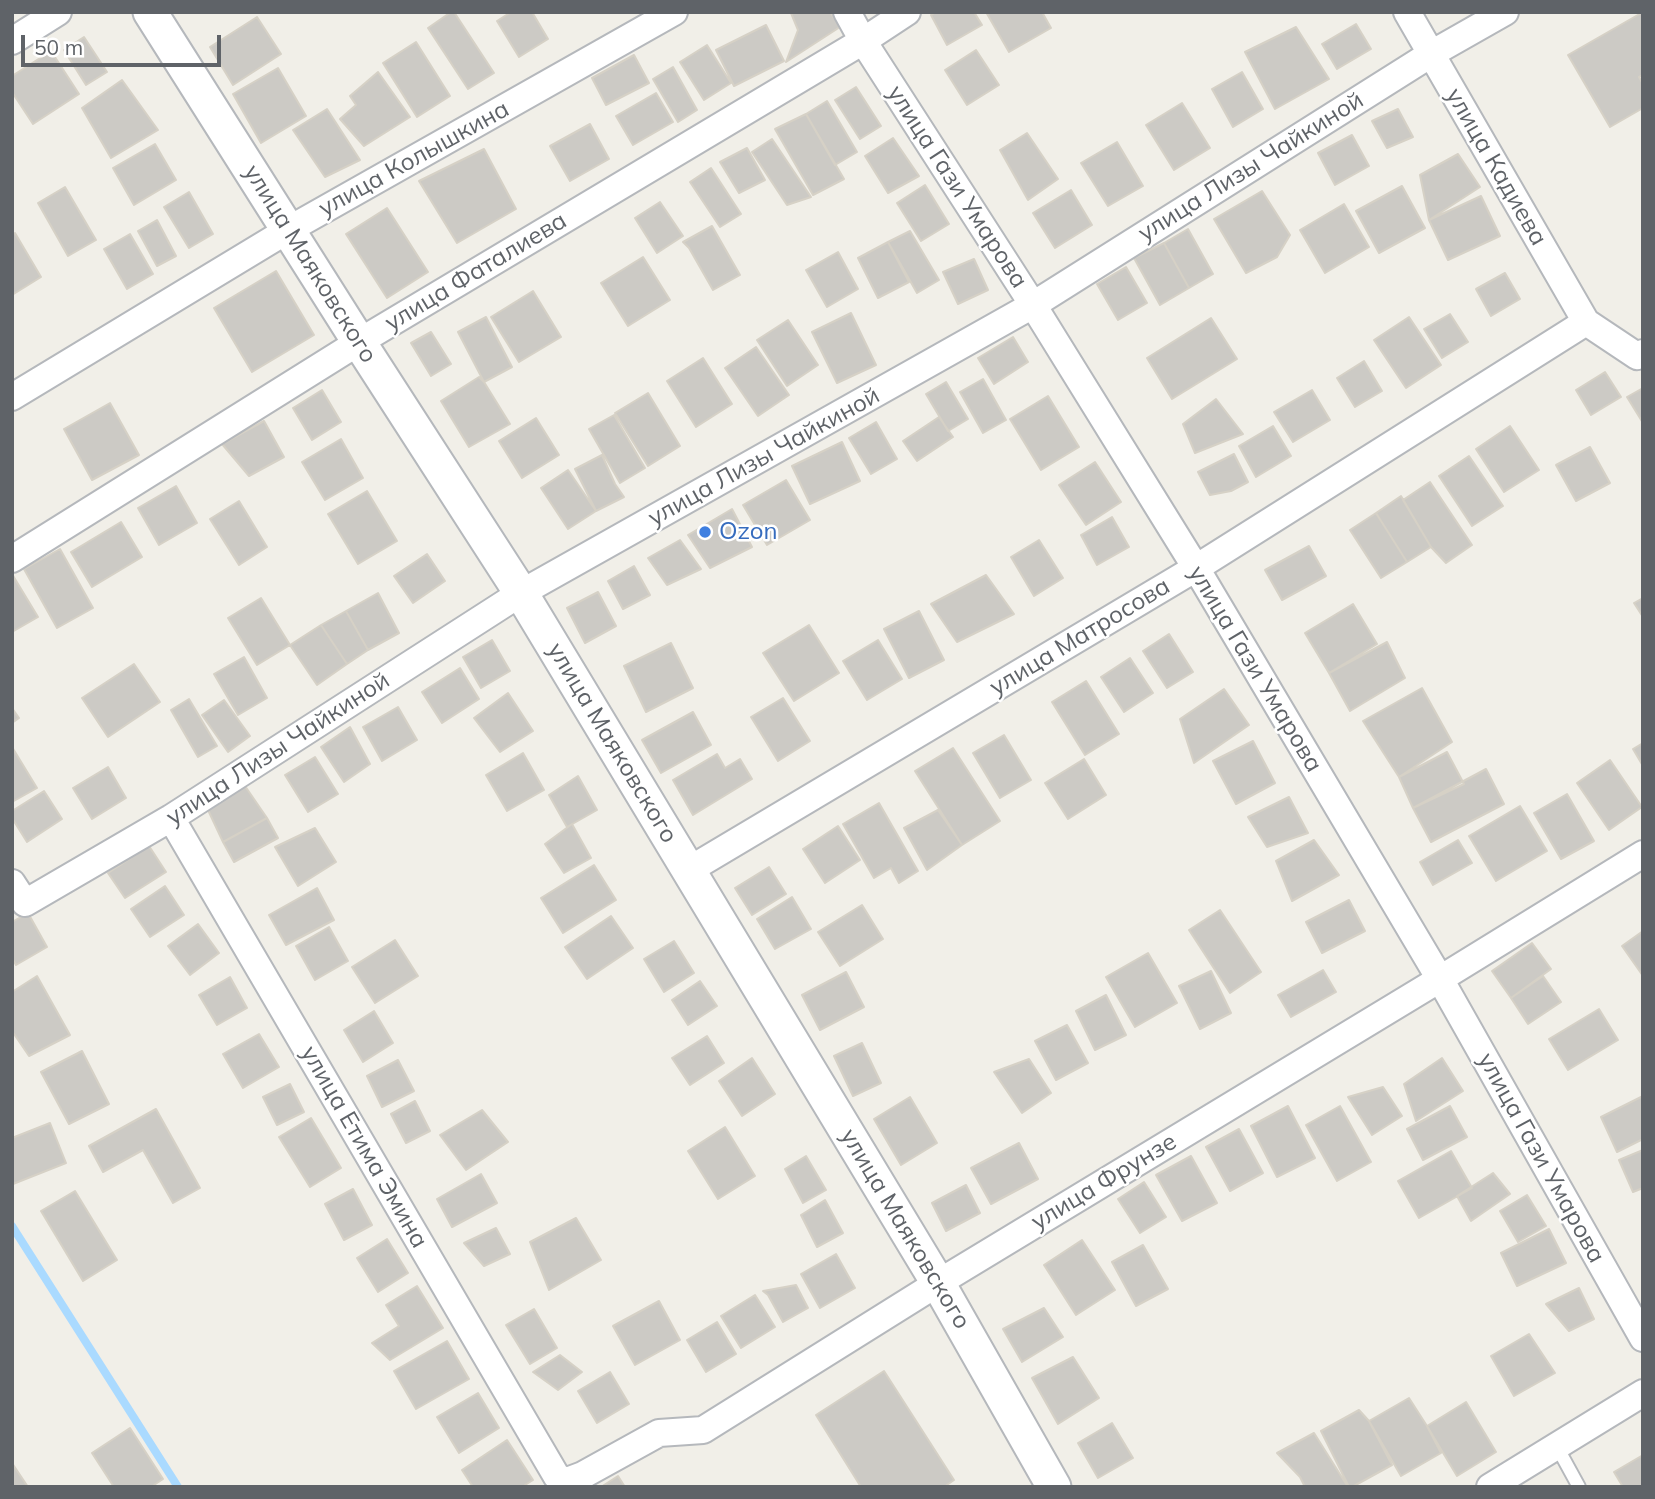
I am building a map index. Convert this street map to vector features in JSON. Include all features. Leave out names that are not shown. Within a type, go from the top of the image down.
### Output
[{"type":"street","points":[[12,41],[58,12]]},
{"type":"street","name":"улица Маяковского","points":[[150,12],[521,593],[938,1283],[1054,1487]]},
{"type":"street","name":"улица Колышкина","points":[[12,397],[288,230],[674,12]]},
{"type":"street","name":"улица Гази Умарова","points":[[847,12],[1196,568],[1440,979],[1643,1338]]},
{"type":"street","name":"улица Фаталиева","points":[[12,559],[359,342],[863,41],[907,12]]},
{"type":"street","name":"улица Кадиева","points":[[1407,12],[1586,322]]},
{"type":"street","name":"улица Лизы Чайкиной","points":[[18,893],[171,818],[521,593],[1033,305],[1431,54],[1504,12]]},
{"type":"street","points":[[1586,322],[1637,356],[1643,353]]},
{"type":"street","name":"улица Матросова","points":[[689,870],[1196,568],[1586,322]]},
{"type":"street","name":"улица Етима Эмина","points":[[171,818],[557,1477]]},
{"type":"street","name":"улица Фрунзе","points":[[557,1477],[567,1480],[583,1475],[659,1433],[704,1430],[938,1283],[1643,855]]},
{"type":"street","points":[[1490,1487],[1643,1393]]},
{"type":"lane","points":[[1556,1445],[1578,1487]]},
{"type":"building","points":[[454,12],[494,73],[468,89],[428,28]]},
{"type":"building","points":[[511,12],[532,12],[548,39],[519,57],[497,21]]},
{"type":"building","points":[[830,12],[840,27],[786,62],[798,30],[791,13]]},
{"type":"building","points":[[936,12],[974,12],[982,25],[947,45],[931,15]]},
{"type":"building","points":[[986,12],[1042,12],[1051,28],[1009,52]]},
{"type":"building","points":[[1643,12],[1643,75],[1639,77],[1643,84],[1643,108],[1610,127],[1568,55]]},
{"type":"building","points":[[257,17],[281,54],[233,85],[210,47]]},
{"type":"building","points":[[1356,24],[1371,49],[1337,69],[1322,44]]},
{"type":"building","points":[[766,25],[784,61],[734,86],[716,50]]},
{"type":"building","points":[[1296,27],[1329,79],[1275,109],[1245,52]]},
{"type":"building","points":[[84,37],[107,72],[86,85],[64,50]]},
{"type":"building","points":[[416,42],[450,96],[417,117],[383,63]]},
{"type":"building","points":[[707,45],[731,83],[704,100],[680,62]]},
{"type":"building","points":[[976,50],[999,85],[967,105],[945,70]]},
{"type":"building","points":[[51,51],[79,94],[33,124],[12,92],[12,76]]},
{"type":"building","points":[[634,55],[649,83],[606,105],[592,78]]},
{"type":"building","points":[[673,67],[697,110],[678,122],[653,79]]},
{"type":"building","points":[[278,68],[306,116],[261,143],[233,94]]},
{"type":"building","points":[[378,72],[410,117],[364,146],[340,119],[356,105],[350,96]]},
{"type":"building","points":[[1242,72],[1263,109],[1233,127],[1212,89]]},
{"type":"building","points":[[122,80],[158,130],[111,158],[82,108]]},
{"type":"building","points":[[856,87],[881,126],[860,139],[835,100]]},
{"type":"building","points":[[656,93],[673,122],[633,145],[616,116]]},
{"type":"building","points":[[827,101],[857,152],[835,165],[806,114]]},
{"type":"building","points":[[1182,103],[1210,148],[1174,170],[1146,125]]},
{"type":"building","points":[[327,109],[360,160],[325,177],[293,130]]},
{"type":"building","points":[[1398,109],[1413,137],[1387,148],[1372,121]]},
{"type":"building","points":[[806,114],[844,179],[813,195],[775,129]]},
{"type":"building","points":[[590,124],[609,159],[570,181],[550,146]]},
{"type":"building","points":[[1027,133],[1058,179],[1028,200],[1000,150]]},
{"type":"building","points":[[1352,135],[1369,166],[1335,185],[1318,153]]},
{"type":"building","points":[[893,138],[919,176],[888,193],[865,156]]},
{"type":"building","points":[[772,139],[811,197],[787,205],[752,152]]},
{"type":"building","points":[[1117,142],[1143,186],[1108,206],[1081,163]]},
{"type":"building","points":[[155,144],[176,180],[134,205],[113,168]]},
{"type":"building","points":[[747,148],[765,180],[739,193],[720,162]]},
{"type":"building","points":[[484,149],[516,209],[457,243],[419,181]]},
{"type":"building","points":[[1458,154],[1480,187],[1429,220],[1420,175]]},
{"type":"building","points":[[711,168],[741,214],[720,227],[690,182]]},
{"type":"building","points":[[925,185],[949,224],[921,241],[897,203]]},
{"type":"building","points":[[1402,186],[1425,228],[1379,253],[1356,211]]},
{"type":"building","points":[[65,187],[96,240],[68,256],[38,203]]},
{"type":"building","points":[[1071,190],[1092,225],[1055,248],[1033,213]]},
{"type":"building","points":[[1262,191],[1290,235],[1277,257],[1246,273],[1214,219]]},
{"type":"building","points":[[189,192],[213,234],[189,248],[164,207]]},
{"type":"building","points":[[1481,196],[1500,236],[1448,260],[1429,220]]},
{"type":"building","points":[[660,202],[683,236],[657,253],[635,218]]},
{"type":"building","points":[[1344,204],[1369,247],[1325,273],[1300,230]]},
{"type":"building","points":[[387,208],[428,272],[387,298],[346,234]]},
{"type":"building","points":[[157,220],[176,256],[157,266],[138,231]]},
{"type":"building","points":[[712,226],[740,275],[713,290],[683,242]]},
{"type":"building","points":[[1188,229],[1213,274],[1189,288],[1164,243]]},
{"type":"building","points":[[910,231],[939,280],[917,293],[888,242]]},
{"type":"building","points":[[15,233],[41,277],[12,295],[12,235]]},
{"type":"building","points":[[130,234],[153,274],[127,289],[104,249]]},
{"type":"building","points":[[888,242],[909,282],[878,298],[858,258]]},
{"type":"building","points":[[1164,243],[1189,288],[1160,305],[1134,258]]},
{"type":"building","points":[[838,252],[858,289],[827,307],[806,270]]},
{"type":"building","points":[[643,257],[670,300],[628,326],[601,283]]},
{"type":"building","points":[[974,259],[988,290],[958,304],[943,272]]},
{"type":"building","points":[[1126,267],[1147,303],[1118,320],[1097,284]]},
{"type":"building","points":[[276,271],[314,335],[252,372],[214,308]]},
{"type":"building","points":[[1505,273],[1520,299],[1491,316],[1476,289]]},
{"type":"building","points":[[533,291],[561,337],[519,362],[491,317]]},
{"type":"building","points":[[851,313],[876,365],[837,383],[812,332]]},
{"type":"building","points":[[1450,314],[1468,342],[1442,358],[1424,329]]},
{"type":"building","points":[[486,317],[512,367],[484,382],[458,332]]},
{"type":"building","points":[[1409,317],[1441,365],[1406,388],[1374,340]]},
{"type":"building","points":[[1211,318],[1237,359],[1172,399],[1147,358]]},
{"type":"building","points":[[788,320],[818,365],[787,386],[757,340]]},
{"type":"building","points":[[431,332],[451,364],[431,376],[411,343]]},
{"type":"building","points":[[1013,337],[1028,362],[994,384],[978,358]]},
{"type":"building","points":[[756,347],[789,395],[758,416],[725,368]]},
{"type":"building","points":[[703,358],[732,404],[696,427],[667,381]]},
{"type":"building","points":[[1364,361],[1382,391],[1355,407],[1337,378]]},
{"type":"building","points":[[1605,372],[1621,397],[1591,415],[1576,390]]},
{"type":"building","points":[[479,377],[510,424],[469,447],[441,401]]},
{"type":"building","points":[[983,379],[1006,420],[983,433],[960,392]]},
{"type":"building","points":[[946,382],[968,419],[948,431],[926,394]]},
{"type":"building","points":[[1643,388],[1643,423],[1627,397]]},
{"type":"building","points":[[322,390],[341,422],[312,440],[293,408]]},
{"type":"building","points":[[1312,390],[1330,420],[1293,442],[1274,412]]},
{"type":"building","points":[[648,393],[680,446],[648,466],[615,413]]},
{"type":"building","points":[[1048,396],[1079,447],[1041,470],[1010,419]]},
{"type":"building","points":[[1216,399],[1243,434],[1195,453],[1183,424]]},
{"type":"building","points":[[110,403],[139,455],[92,480],[64,429]]},
{"type":"building","points":[[614,415],[645,468],[620,483],[589,429]]},
{"type":"building","points":[[939,417],[953,437],[917,461],[903,441]]},
{"type":"building","points":[[536,418],[559,455],[522,478],[499,441]]},
{"type":"building","points":[[264,421],[284,457],[249,476],[222,444]]},
{"type":"building","points":[[876,422],[897,459],[871,474],[849,438]]},
{"type":"building","points":[[1273,426],[1291,456],[1256,477],[1239,446]]},
{"type":"building","points":[[1510,426],[1539,470],[1504,492],[1476,449]]},
{"type":"building","points":[[341,439],[363,478],[325,500],[302,462]]},
{"type":"building","points":[[842,442],[860,481],[810,504],[792,466]]},
{"type":"building","points":[[1590,447],[1610,483],[1576,501],[1556,465]]},
{"type":"building","points":[[1234,454],[1248,482],[1231,491],[1210,495],[1198,472]]},
{"type":"building","points":[[602,455],[624,497],[596,511],[575,469]]},
{"type":"building","points":[[1469,456],[1503,506],[1472,526],[1439,476]]},
{"type":"building","points":[[1095,462],[1121,502],[1086,525],[1059,485]]},
{"type":"building","points":[[568,470],[596,511],[568,529],[541,488]]},
{"type":"building","points":[[786,480],[810,520],[767,545],[743,505]]},
{"type":"building","points":[[1430,482],[1472,545],[1446,563],[1431,547],[1403,500]]},
{"type":"building","points":[[176,486],[197,523],[159,545],[138,508]]},
{"type":"building","points":[[367,491],[397,541],[358,564],[328,514]]},
{"type":"building","points":[[1401,496],[1431,547],[1407,562],[1376,513]]},
{"type":"building","points":[[239,501],[267,547],[239,565],[210,519]]},
{"type":"building","points":[[732,509],[752,547],[710,568],[688,535]]},
{"type":"building","points":[[1376,513],[1407,562],[1381,578],[1350,530]]},
{"type":"building","points":[[1112,517],[1129,547],[1097,565],[1081,535]]},
{"type":"building","points":[[121,522],[142,557],[92,587],[71,552]]},
{"type":"building","points":[[680,540],[701,569],[667,585],[648,558]]},
{"type":"building","points":[[1039,540],[1063,578],[1034,596],[1011,557]]},
{"type":"building","points":[[1309,546],[1326,576],[1282,600],[1265,570]]},
{"type":"building","points":[[60,549],[93,608],[57,628],[24,569]]},
{"type":"building","points":[[427,554],[445,581],[413,603],[394,576]]},
{"type":"building","points":[[634,566],[650,595],[623,609],[608,581]]},
{"type":"building","points":[[12,574],[38,617],[12,632]]},
{"type":"building","points":[[986,575],[1014,614],[957,642],[931,604]]},
{"type":"building","points":[[598,592],[616,626],[585,643],[567,608]]},
{"type":"building","points":[[378,593],[399,633],[368,650],[346,611]]},
{"type":"building","points":[[261,598],[290,645],[257,665],[228,618]]},
{"type":"building","points":[[1643,598],[1643,617],[1634,603]]},
{"type":"building","points":[[1353,604],[1377,644],[1329,673],[1305,633]]},
{"type":"building","points":[[346,611],[368,650],[347,664],[321,625]]},
{"type":"building","points":[[919,611],[944,660],[909,678],[884,629]]},
{"type":"building","points":[[321,625],[347,664],[317,685],[290,645]]},
{"type":"building","points":[[809,625],[839,673],[794,701],[763,653]]},
{"type":"building","points":[[1169,634],[1193,672],[1167,688],[1143,651]]},
{"type":"building","points":[[492,640],[510,671],[481,688],[463,657]]},
{"type":"building","points":[[878,640],[902,679],[867,700],[843,661]]},
{"type":"building","points":[[1387,642],[1405,678],[1350,711],[1329,673]]},
{"type":"building","points":[[671,643],[693,688],[646,712],[624,666]]},
{"type":"building","points":[[244,657],[267,698],[238,715],[214,674]]},
{"type":"building","points":[[1130,658],[1153,693],[1124,712],[1101,677]]},
{"type":"building","points":[[134,664],[160,702],[108,737],[82,698]]},
{"type":"building","points":[[460,668],[479,699],[442,723],[422,692]]},
{"type":"building","points":[[1086,681],[1119,734],[1085,755],[1052,702]]},
{"type":"building","points":[[1422,688],[1452,742],[1399,777],[1363,721]]},
{"type":"building","points":[[1224,689],[1249,725],[1194,763],[1180,719]]},
{"type":"building","points":[[508,693],[533,731],[500,752],[474,718]]},
{"type":"building","points":[[783,698],[810,741],[778,761],[751,717]]},
{"type":"building","points":[[189,699],[217,746],[198,757],[171,710]]},
{"type":"building","points":[[224,700],[250,736],[228,752],[202,715]]},
{"type":"building","points":[[398,707],[417,740],[382,761],[363,727]]},
{"type":"building","points":[[12,708],[19,718],[12,723]]},
{"type":"building","points":[[693,712],[711,745],[661,773],[642,740]]},
{"type":"building","points":[[350,727],[370,764],[344,782],[321,747]]},
{"type":"building","points":[[1004,735],[1031,780],[1000,798],[973,753]]},
{"type":"building","points":[[1253,741],[1275,783],[1236,804],[1213,761]]},
{"type":"building","points":[[1643,743],[1643,766],[1633,749]]},
{"type":"building","points":[[12,747],[37,788],[12,802]]},
{"type":"building","points":[[953,748],[1000,821],[962,845],[915,771]]},
{"type":"building","points":[[1447,752],[1464,784],[1413,808],[1399,777]]},
{"type":"building","points":[[523,753],[544,790],[507,811],[486,775]]},
{"type":"building","points":[[717,754],[725,768],[740,759],[752,779],[693,815],[673,780]]},
{"type":"building","points":[[315,757],[338,794],[308,812],[285,775]]},
{"type":"building","points":[[1084,759],[1106,795],[1068,819],[1045,783]]},
{"type":"building","points":[[1610,760],[1642,807],[1609,830],[1577,783]]},
{"type":"building","points":[[108,767],[126,798],[92,819],[73,788]]},
{"type":"building","points":[[1486,769],[1504,804],[1431,842],[1413,808]]},
{"type":"building","points":[[578,776],[597,810],[567,827],[549,795]]},
{"type":"building","points":[[245,786],[267,818],[223,842],[208,810]]},
{"type":"building","points":[[44,791],[62,819],[27,842],[12,818],[12,811]]},
{"type":"building","points":[[1567,794],[1594,841],[1561,859],[1534,813]]},
{"type":"building","points":[[1289,797],[1308,833],[1267,847],[1248,817]]},
{"type":"building","points":[[879,803],[918,871],[899,883],[891,868],[874,878],[843,824]]},
{"type":"building","points":[[1520,806],[1547,851],[1496,881],[1469,836]]},
{"type":"building","points":[[938,810],[962,845],[927,870],[904,828]]},
{"type":"building","points":[[267,818],[278,838],[234,862],[223,842]]},
{"type":"building","points":[[572,824],[591,858],[564,873],[545,844]]},
{"type":"building","points":[[838,826],[860,860],[825,883],[803,849]]},
{"type":"building","points":[[315,828],[336,862],[298,886],[275,847]]},
{"type":"building","points":[[1314,840],[1339,875],[1292,901],[1276,861]]},
{"type":"building","points":[[1458,840],[1472,863],[1433,885],[1420,862]]},
{"type":"building","points":[[149,846],[166,872],[125,898],[108,873]]},
{"type":"building","points":[[594,865],[616,900],[563,933],[541,898]]},
{"type":"building","points":[[769,867],[786,894],[752,915],[735,888]]},
{"type":"building","points":[[165,886],[184,915],[150,937],[131,909]]},
{"type":"building","points":[[317,888],[334,920],[286,945],[269,915]]},
{"type":"building","points":[[792,897],[811,929],[775,949],[757,919]]},
{"type":"building","points":[[1349,900],[1365,931],[1322,953],[1306,922]]},
{"type":"building","points":[[862,905],[883,939],[840,966],[818,932]]},
{"type":"building","points":[[1220,910],[1261,972],[1230,993],[1189,930]]},
{"type":"building","points":[[28,913],[47,947],[16,965],[12,958],[12,922]]},
{"type":"building","points":[[611,916],[633,948],[587,979],[565,947]]},
{"type":"building","points":[[198,924],[219,953],[190,975],[168,946]]},
{"type":"building","points":[[329,927],[348,961],[315,980],[296,946]]},
{"type":"building","points":[[1643,931],[1643,976],[1622,946]]},
{"type":"building","points":[[395,940],[418,976],[375,1003],[352,967]]},
{"type":"building","points":[[674,941],[694,973],[664,992],[644,959]]},
{"type":"building","points":[[1532,943],[1551,969],[1511,998],[1492,971]]},
{"type":"building","points":[[1148,953],[1177,1003],[1135,1027],[1106,977]]},
{"type":"building","points":[[1323,970],[1336,992],[1291,1017],[1278,995]]},
{"type":"building","points":[[1211,971],[1231,1013],[1200,1029],[1179,986]]},
{"type":"building","points":[[846,972],[864,1007],[820,1030],[802,995]]},
{"type":"building","points":[[37,976],[70,1035],[29,1056],[12,1031],[12,992]]},
{"type":"building","points":[[1543,976],[1561,1002],[1528,1024],[1511,998]]},
{"type":"building","points":[[230,977],[247,1008],[217,1025],[199,995]]},
{"type":"building","points":[[700,981],[717,1006],[688,1025],[672,1000]]},
{"type":"building","points":[[1106,995],[1126,1035],[1095,1050],[1076,1011]]},
{"type":"building","points":[[1599,1009],[1618,1040],[1568,1070],[1549,1039]]},
{"type":"building","points":[[374,1011],[393,1043],[363,1062],[344,1030]]},
{"type":"building","points":[[1067,1025],[1088,1063],[1056,1080],[1035,1041]]},
{"type":"building","points":[[259,1034],[279,1067],[243,1088],[223,1054]]},
{"type":"building","points":[[707,1036],[724,1063],[690,1085],[672,1058]]},
{"type":"building","points":[[862,1043],[881,1083],[853,1096],[834,1056]]},
{"type":"building","points":[[82,1051],[109,1104],[69,1124],[41,1072]]},
{"type":"building","points":[[752,1058],[775,1094],[742,1116],[719,1081]]},
{"type":"building","points":[[1442,1058],[1463,1091],[1416,1121],[1404,1084]]},
{"type":"building","points":[[1029,1059],[1051,1093],[1022,1113],[994,1072]]},
{"type":"building","points":[[398,1060],[414,1091],[382,1107],[367,1076]]},
{"type":"building","points":[[290,1084],[304,1112],[277,1125],[263,1097]]},
{"type":"building","points":[[1383,1087],[1402,1116],[1372,1135],[1348,1097]]},
{"type":"building","points":[[1643,1096],[1643,1139],[1617,1152],[1601,1117]]},
{"type":"building","points":[[910,1097],[937,1143],[901,1165],[874,1119]]},
{"type":"building","points":[[415,1101],[430,1131],[406,1143],[391,1114]]},
{"type":"building","points":[[1288,1106],[1315,1158],[1277,1177],[1251,1126]]},
{"type":"building","points":[[1340,1106],[1371,1162],[1337,1181],[1306,1125]]},
{"type":"building","points":[[1450,1106],[1467,1137],[1423,1160],[1407,1129]]},
{"type":"building","points":[[156,1109],[200,1188],[173,1203],[143,1150],[103,1172],[89,1146]]},
{"type":"building","points":[[482,1110],[508,1142],[466,1170],[440,1135]]},
{"type":"building","points":[[311,1118],[341,1168],[310,1187],[279,1137]]},
{"type":"building","points":[[50,1123],[66,1163],[13,1184],[12,1138]]},
{"type":"building","points":[[725,1127],[755,1176],[718,1199],[688,1151]]},
{"type":"building","points":[[1239,1129],[1263,1173],[1230,1191],[1206,1147]]},
{"type":"building","points":[[1019,1143],[1038,1179],[991,1204],[971,1168]]},
{"type":"building","points":[[1643,1150],[1643,1188],[1633,1192],[1619,1160]]},
{"type":"building","points":[[1451,1151],[1472,1188],[1419,1218],[1398,1181]]},
{"type":"building","points":[[806,1156],[826,1190],[803,1203],[785,1169]]},
{"type":"building","points":[[1191,1156],[1217,1203],[1182,1221],[1156,1175]]},
{"type":"building","points":[[1493,1173],[1510,1194],[1471,1221],[1457,1196]]},
{"type":"building","points":[[481,1174],[497,1203],[452,1227],[437,1199]]},
{"type":"building","points":[[1144,1182],[1166,1217],[1140,1233],[1118,1199]]},
{"type":"building","points":[[966,1185],[980,1213],[946,1231],[932,1203]]},
{"type":"building","points":[[353,1189],[372,1225],[344,1240],[325,1204]]},
{"type":"building","points":[[75,1191],[117,1260],[83,1281],[41,1211]]},
{"type":"building","points":[[1527,1195],[1546,1226],[1518,1242],[1500,1211]]},
{"type":"building","points":[[825,1200],[843,1233],[817,1247],[801,1215]]},
{"type":"building","points":[[576,1218],[601,1260],[549,1290],[530,1242]]},
{"type":"building","points":[[496,1228],[510,1254],[484,1266],[464,1243]]},
{"type":"building","points":[[1549,1229],[1566,1263],[1517,1286],[1501,1253]]},
{"type":"building","points":[[387,1239],[408,1273],[378,1292],[357,1258]]},
{"type":"building","points":[[1082,1240],[1115,1290],[1076,1315],[1044,1265]]},
{"type":"building","points":[[1143,1245],[1168,1289],[1136,1306],[1112,1262]]},
{"type":"building","points":[[836,1254],[855,1288],[820,1308],[801,1274]]},
{"type":"building","points":[[796,1285],[808,1308],[783,1322],[763,1291]]},
{"type":"building","points":[[417,1286],[443,1328],[390,1360],[372,1343],[399,1326],[386,1305]]},
{"type":"building","points":[[1579,1288],[1594,1319],[1569,1331],[1546,1304]]},
{"type":"building","points":[[755,1295],[775,1327],[741,1348],[721,1316]]},
{"type":"building","points":[[659,1301],[680,1340],[635,1365],[613,1326]]},
{"type":"building","points":[[1044,1308],[1063,1337],[1022,1362],[1003,1329]]},
{"type":"building","points":[[534,1309],[557,1348],[530,1364],[506,1325]]},
{"type":"building","points":[[717,1322],[736,1354],[706,1372],[687,1340]]},
{"type":"building","points":[[1529,1334],[1555,1373],[1514,1396],[1491,1356]]},
{"type":"building","points":[[447,1341],[469,1379],[416,1409],[394,1371]]},
{"type":"building","points":[[560,1355],[582,1372],[558,1390],[533,1372]]},
{"type":"building","points":[[1073,1357],[1099,1398],[1058,1424],[1032,1378]]},
{"type":"building","points":[[884,1371],[954,1480],[944,1487],[861,1487],[816,1415]]},
{"type":"building","points":[[610,1372],[629,1404],[597,1423],[578,1391]]},
{"type":"building","points":[[478,1393],[499,1428],[459,1453],[437,1417]]},
{"type":"building","points":[[1409,1398],[1441,1453],[1401,1476],[1369,1421]]},
{"type":"building","points":[[1466,1402],[1496,1452],[1457,1476],[1427,1426]]},
{"type":"building","points":[[1359,1410],[1369,1421],[1392,1465],[1349,1487],[1321,1431]]},
{"type":"building","points":[[1112,1423],[1133,1458],[1098,1478],[1078,1443]]},
{"type":"building","points":[[130,1428],[163,1479],[151,1487],[114,1487],[92,1453]]},
{"type":"building","points":[[1314,1433],[1348,1487],[1305,1487],[1300,1477],[1277,1453]]},
{"type":"building","points":[[507,1440],[533,1480],[522,1487],[473,1487],[462,1470]]},
{"type":"building","points":[[1643,1455],[1643,1487],[1623,1487],[1614,1472]]},
{"type":"building","points":[[12,1463],[28,1487],[12,1487]]},
{"type":"building","points":[[618,1476],[625,1487],[601,1487]]},
{"type":"waterway","points":[[12,1226],[178,1487]]},
{"type":"place","name":"Ozon","points":[[705,532]]}]
